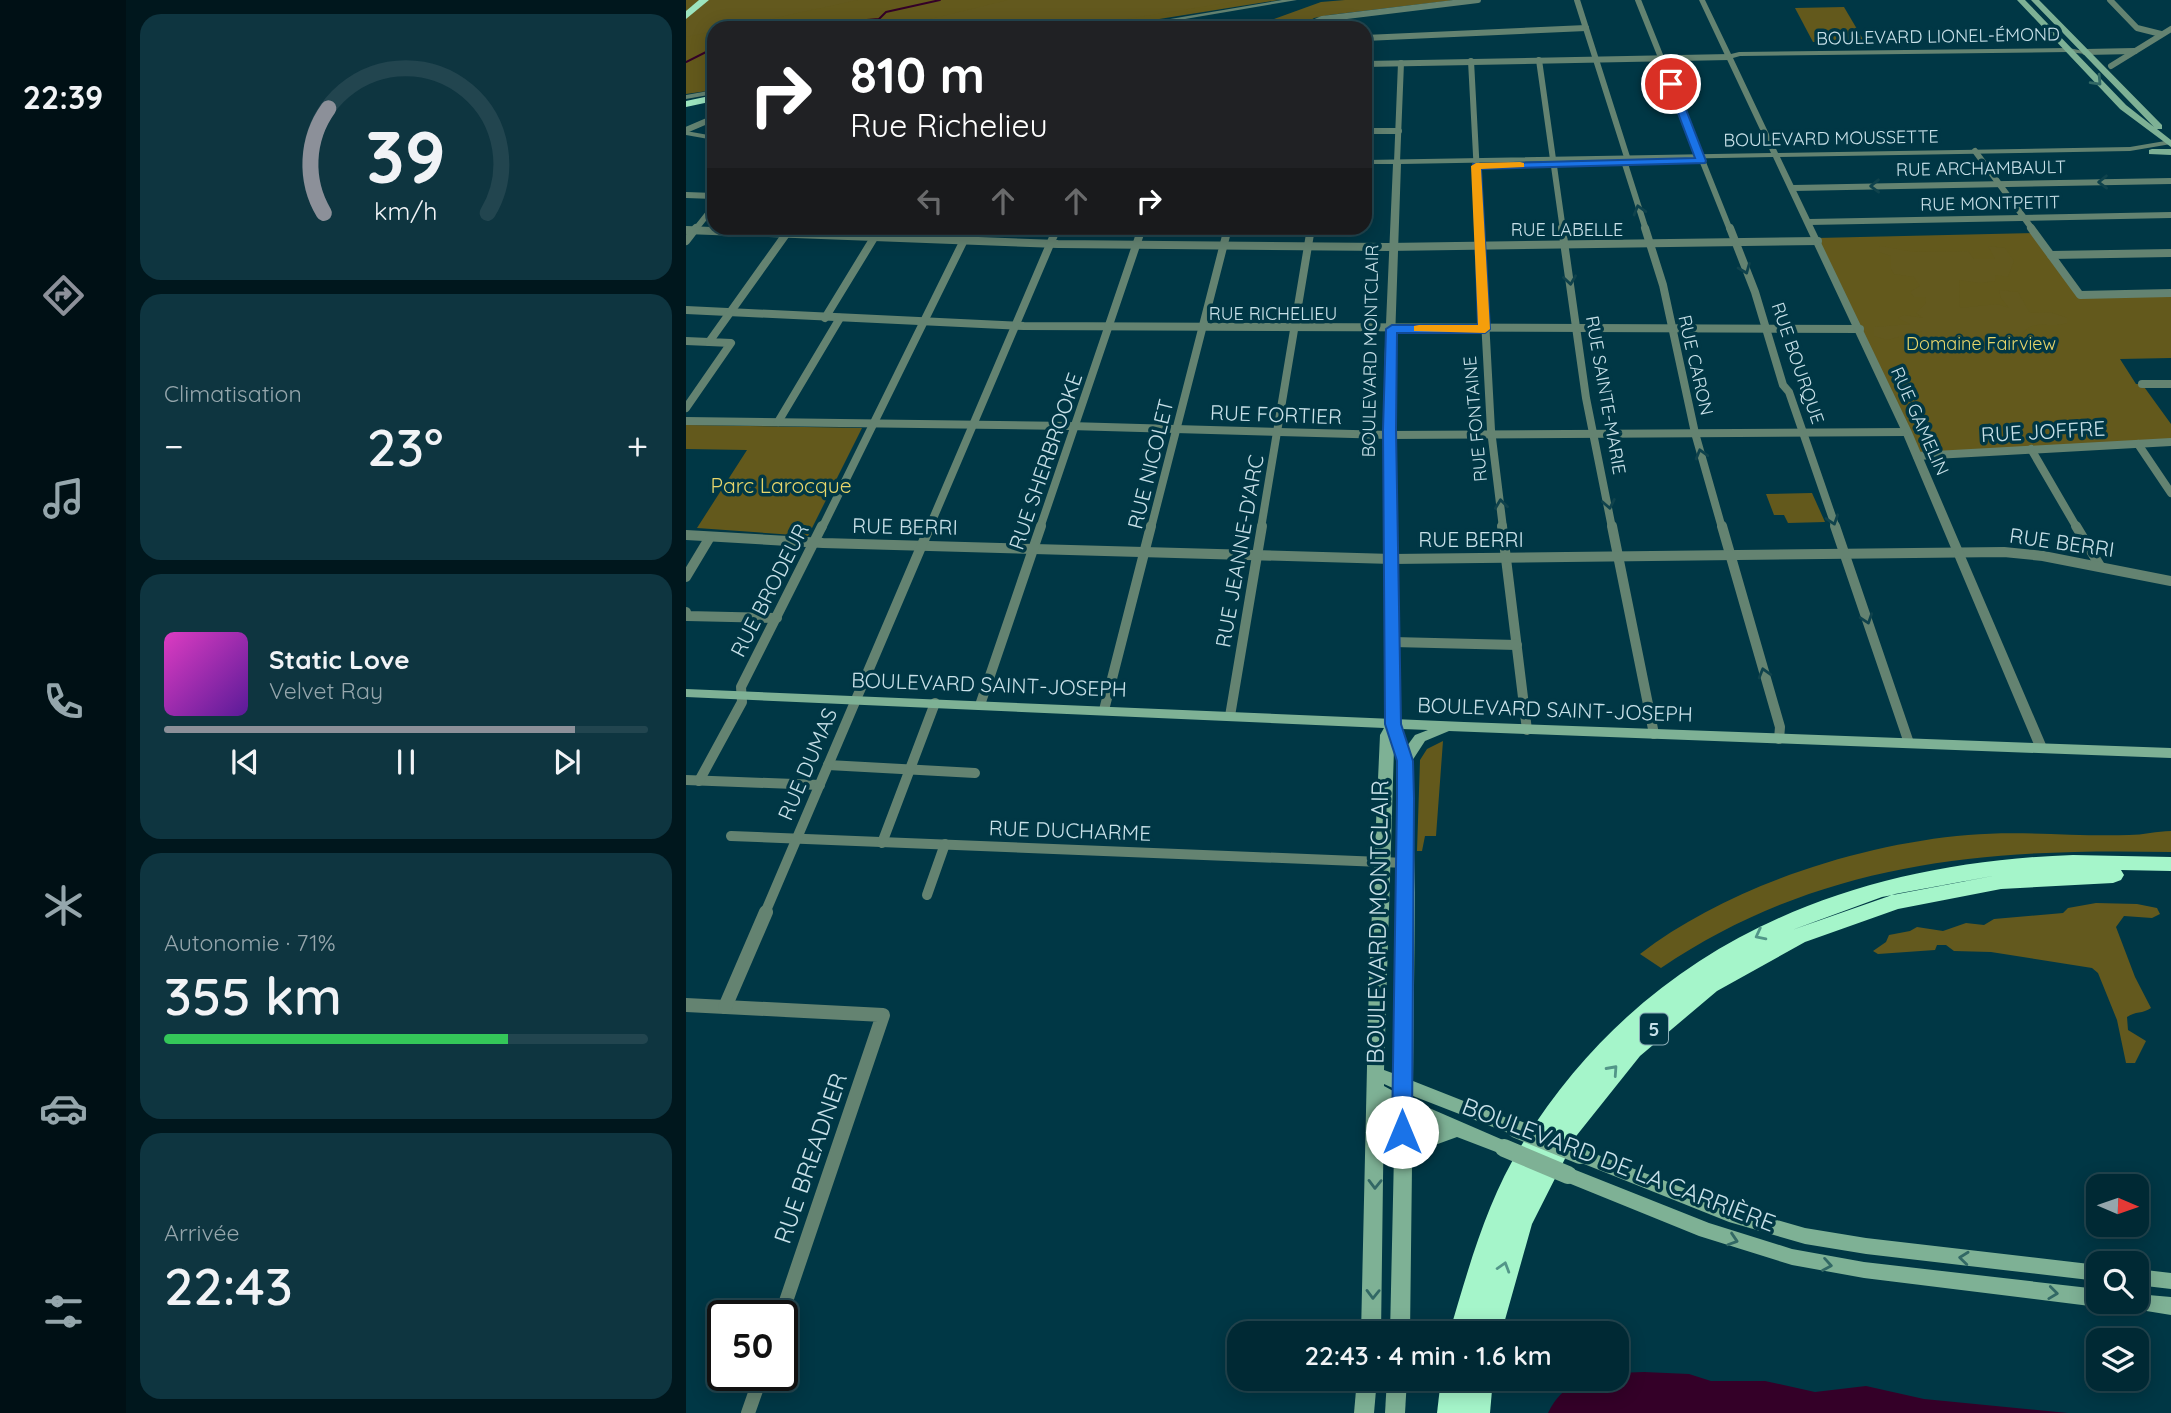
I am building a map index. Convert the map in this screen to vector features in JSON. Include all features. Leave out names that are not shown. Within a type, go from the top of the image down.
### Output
[{"type":"highway","points":[[686,6],[693,0]]},
{"type":"highway","points":[[686,16],[704,0]]},
{"type":"highway","points":[[686,104],[707,97]]},
{"type":"highway","name":"5","points":[[1465,1321],[1495,1224],[1522,1165],[1552,1115],[1586,1070],[1619,1034],[1664,995],[1706,965],[1800,916],[1912,881],[2024,865],[2171,864]]},
{"type":"highway","name":"5","points":[[1490,1321],[1515,1233],[1540,1178],[1567,1129],[1595,1091],[1630,1052],[1676,1009],[1710,984],[1754,957],[1808,931],[1863,910],[1919,895],[2027,879],[2090,876],[2171,877]]},
{"type":"highway","points":[[1451,1413],[1454,1391]]},
{"type":"highway","points":[[1476,1413],[1478,1391]]},
{"type":"main road","points":[[2021,0],[2123,107],[2170,141]]},
{"type":"main road","points":[[2035,0],[2170,141]]},
{"type":"main road","points":[[2152,152],[2170,141]]},
{"type":"main road","name":"BOULEVARD SAINT-JOSEPH","points":[[686,693],[1527,730],[2171,752]]},
{"type":"main road","name":"BOULEVARD MONTCLAIR","points":[[1393,724],[1405,761],[1400,1321]]},
{"type":"main road","name":"BOULEVARD MONTCLAIR","points":[[1371,1321],[1381,862],[1387,735],[1393,724]]},
{"type":"main road","points":[[1405,761],[1420,738],[1436,731],[1464,727]]},
{"type":"main road","name":"BOULEVARD DE LA CARRIÈRE","points":[[1377,1082],[1402,1083],[1736,1216],[1821,1239],[2086,1272]]},
{"type":"main road","name":"BOULEVARD DE LA CARRIÈRE","points":[[1377,1082],[1402,1105],[1457,1129],[1692,1225],[1799,1259],[1877,1272],[2086,1297]]},
{"type":"main road","points":[[1402,1164],[1429,1140],[1457,1129]]},
{"type":"main road","points":[[2149,1278],[2171,1281]]},
{"type":"main road","points":[[2149,1304],[2171,1306]]},
{"type":"main road","points":[[1364,1413],[1366,1391]]},
{"type":"main road","points":[[1395,1413],[1396,1391]]},
{"type":"street","points":[[1164,21],[1294,0]]},
{"type":"street","points":[[1317,21],[1478,0]]},
{"type":"street","name":"RUE CARON","points":[[1577,0],[1663,285],[1695,433],[1780,727],[1779,738]]},
{"type":"street","name":"RUE BOURQUE","points":[[1638,0],[1735,243],[1783,385],[1789,393],[1803,432],[1909,743]]},
{"type":"street","name":"RUE GAMELIN","points":[[1702,0],[1907,432],[2041,747]]},
{"type":"street","points":[[2110,0],[2137,27],[2161,34]]},
{"type":"street","points":[[1372,38],[1586,28]]},
{"type":"street","points":[[2111,66],[2171,29]]},
{"type":"street","points":[[2085,52],[2136,51]]},
{"type":"street","name":"BOULEVARD LIONEL-ÉMOND","points":[[1372,64],[2085,52]]},
{"type":"street","name":"RUE SAINTE-MARIE","points":[[1539,60],[1594,433],[1654,734]]},
{"type":"street","name":"RUE FONTAINE","points":[[1471,61],[1492,434],[1527,730]]},
{"type":"street","name":"BOULEVARD MONTCLAIR","points":[[1393,724],[1390,435],[1401,63]]},
{"type":"street","points":[[686,97],[707,96]]},
{"type":"street","points":[[688,131],[707,122]]},
{"type":"street","points":[[688,131],[707,132]]},
{"type":"street","points":[[688,131],[707,136]]},
{"type":"street","points":[[1372,131],[1399,131]]},
{"type":"street","name":"BOULEVARD MOUSSETTE","points":[[1977,153],[2130,149],[2170,141]]},
{"type":"street","name":"BOULEVARD MOUSSETTE","points":[[1372,165],[1778,156],[2152,152]]},
{"type":"street","points":[[1977,153],[2080,295],[2171,293]]},
{"type":"street","name":"RUE ARCHAMBAULT","points":[[1793,188],[2171,181]]},
{"type":"street","points":[[686,195],[707,196]]},
{"type":"street","points":[[686,241],[690,230],[707,213]]},
{"type":"street","name":"RUE MONTPETIT","points":[[1809,222],[2171,215]]},
{"type":"street","points":[[709,342],[785,235]]},
{"type":"street","name":"RUE LABELLE","points":[[845,235],[963,242],[1137,245],[1566,246],[1818,241]]},
{"type":"street","name":"RUE BRODEUR","points":[[699,781],[740,705],[741,687],[876,423],[966,235]]},
{"type":"street","name":"RUE DUMAS","points":[[725,1007],[1055,235]]},
{"type":"street","name":"RUE SHERBROOKE","points":[[980,705],[1140,235]]},
{"type":"street","name":"RUE NICOLET","points":[[1104,710],[1226,235]]},
{"type":"street","name":"RUE JEANNE-D'ARC","points":[[1230,716],[1310,235]]},
{"type":"street","points":[[825,318],[873,237]]},
{"type":"street","points":[[2051,256],[2171,253]]},
{"type":"street","name":"RUE RICHELIEU","points":[[686,310],[1016,326],[1860,329]]},
{"type":"street","points":[[778,422],[840,318]]},
{"type":"street","points":[[686,341],[731,343],[686,408]]},
{"type":"street","points":[[2143,384],[2171,384]]},
{"type":"street","points":[[686,391],[697,392]]},
{"type":"street","name":"RUE FORTIER","points":[[686,421],[1076,426],[1390,435],[1907,432]]},
{"type":"street","name":"RUE JOFFRE","points":[[1917,456],[2171,442]]},
{"type":"street","points":[[2138,444],[2171,493]]},
{"type":"street","points":[[2031,449],[2100,566]]},
{"type":"street","name":"RUE BERRI","points":[[686,535],[815,543],[1392,559],[2018,553],[2171,581]]},
{"type":"street","points":[[686,577],[710,537]]},
{"type":"street","points":[[686,612],[687,616],[777,618]]},
{"type":"street","points":[[1393,642],[1517,645]]},
{"type":"street","points":[[882,843],[935,703]]},
{"type":"street","points":[[828,765],[975,773]]},
{"type":"street","points":[[686,780],[820,785]]},
{"type":"street","name":"RUE DUCHARME","points":[[732,836],[1406,863]]},
{"type":"street","points":[[928,895],[945,844]]},
{"type":"street","points":[[686,1005],[725,1007]]},
{"type":"street","name":"RUE BREADNER","points":[[725,1007],[883,1015],[786,1300]]},
{"type":"street","points":[[748,1413],[756,1391]]},
{"type":"green space","points":[[686,0],[1279,0],[1147,21],[707,21],[707,91],[686,94]]},
{"type":"green space","points":[[1844,7],[1864,41],[1813,42],[1795,8]]},
{"type":"green space","name":"Domaine Fairview","points":[[2034,233],[2080,295],[2171,293],[2171,358],[2120,359],[2136,384],[2142,384],[2171,424],[2171,442],[1917,456],[1817,238]]},
{"type":"green space","name":"Parc Larocque","points":[[686,425],[862,428],[808,536],[697,528],[747,450],[686,449]]},
{"type":"green space","points":[[1812,493],[1825,522],[1788,523],[1784,515],[1774,515],[1766,494]]},
{"type":"green space","points":[[1443,741],[1436,836],[1425,836],[1422,851],[1417,851],[1420,760],[1427,749]]},
{"type":"green space","points":[[2171,831],[2171,852],[2035,853],[1906,868],[1843,883],[1782,904],[1721,932],[1661,968],[1640,954],[1713,908],[1753,889],[1839,859],[1883,848],[1968,835],[2134,835]]},
{"type":"shaded area","points":[[705,0],[858,0],[760,21],[707,21],[707,32],[686,37],[687,26]]},
{"type":"shaded area","points":[[1008,0],[1244,0],[1114,21],[922,21]]},
{"type":"shaded area","points":[[1455,0],[1329,15],[1309,21],[1249,21],[1274,19],[1321,2]]},
{"type":"shaded area","points":[[1880,246],[1913,252],[1968,251],[1974,259],[1995,259],[1988,246],[2005,248],[2014,261],[2008,277],[1996,275],[1995,281],[1980,283],[1959,280],[1960,308],[1997,304],[2009,308],[2001,298],[1999,290],[2018,292],[2030,313],[2050,312],[2067,318],[2067,323],[2031,326],[2022,334],[1997,334],[1939,343],[1930,343],[1922,338],[1922,331],[1887,340],[1874,336],[1874,327],[1910,324],[1898,318],[1904,315],[1923,318],[1916,313],[1926,303],[1925,297],[1914,297],[1910,292],[1920,286],[1914,277],[1894,274],[1891,269],[1891,256],[1879,252]]},
{"type":"shaded area","points":[[2096,903],[2137,904],[2157,908],[2160,914],[2152,918],[2124,916],[2116,927],[2135,977],[2151,1008],[2127,1017],[2128,1030],[2146,1041],[2135,1063],[2126,1063],[2117,1020],[2098,973],[2092,968],[1991,952],[1954,951],[1946,945],[1937,945],[1935,950],[1878,954],[1873,951],[1886,942],[1889,935],[1917,927],[1943,931],[1966,923],[1984,925],[1994,919],[2063,913],[2068,908]]},
{"type":"shaded area","points":[[1629,1373],[1689,1374],[1711,1381],[1765,1381],[1815,1392],[1866,1386],[1924,1399],[2068,1413],[1548,1413],[1564,1391],[1629,1391]]},
{"type":"waterway","points":[[854,21],[879,19],[886,12],[940,0]]},
{"type":"waterway","points":[[686,62],[707,52]]},
{"type":"slow traffic","points":[[1419,329],[1485,329],[1476,166],[1520,165]]},
{"type":"route","points":[[1402,1132],[1407,892],[1406,798],[1405,761],[1393,724],[1393,563],[1389,430],[1392,329],[1485,329],[1476,166],[1701,161],[1671,84]]}]
